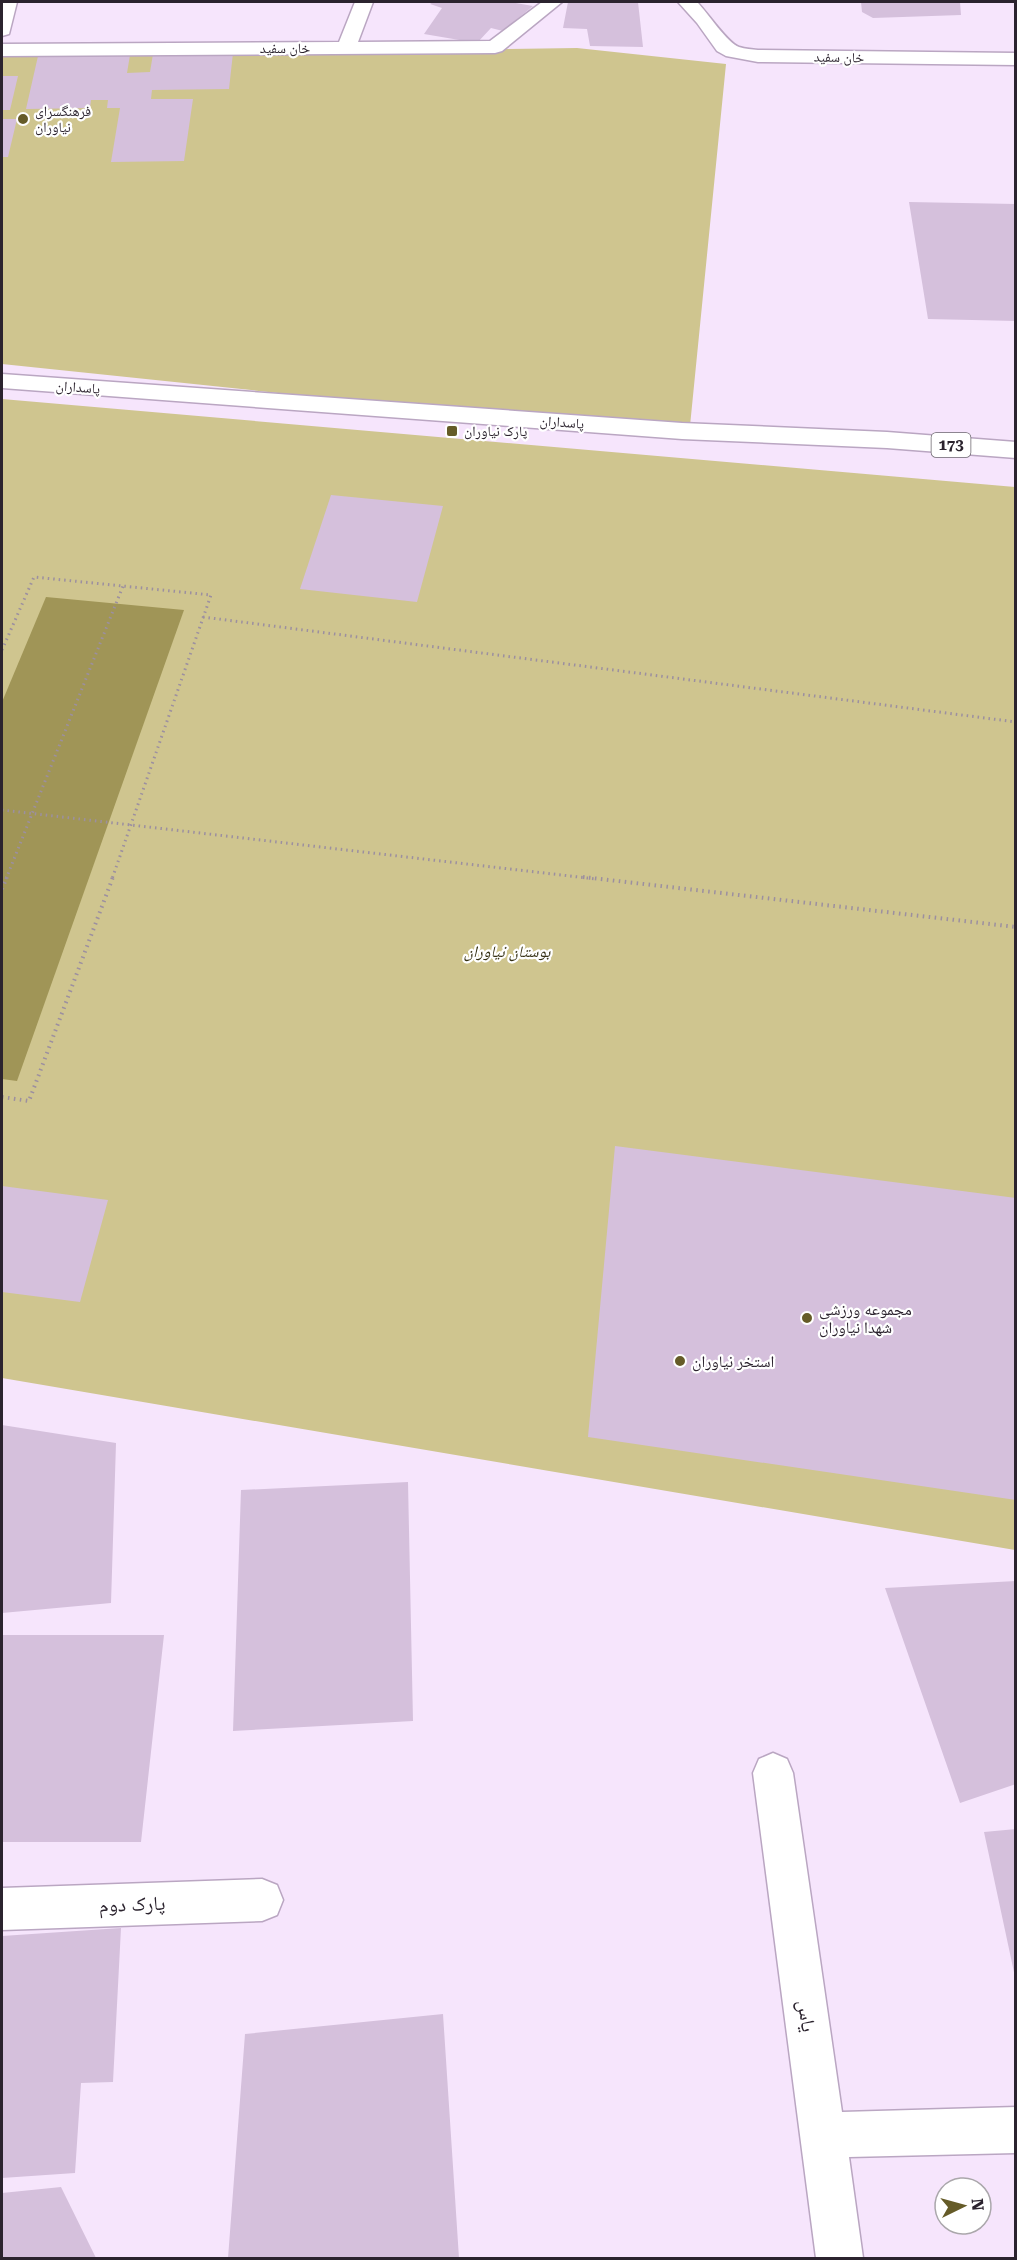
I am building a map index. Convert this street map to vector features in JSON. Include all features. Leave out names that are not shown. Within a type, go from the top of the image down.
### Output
[{"type":"street","points":[[2,30],[8,2]]},
{"type":"street","points":[[346,48],[364,2]]},
{"type":"street","name":"خان سفید","points":[[2,50],[495,46],[547,2]]},
{"type":"street","name":"خان سفید","points":[[687,2],[704,19],[724,47],[733,52],[758,56],[1016,59]]},
{"type":"street","name":"پاسداران","points":[[2,381],[682,431],[887,440],[1016,450]]},
{"type":"street","name":"یاس","points":[[773,1773],[840,2259]]},
{"type":"street","name":"پارک دوم","points":[[2,1909],[262,1900]]},
{"type":"street","points":[[824,2135],[1016,2130]]},
{"type":"path","points":[[2,650],[34,577],[211,595],[132,826],[29,1101],[2,1097]]},
{"type":"path","points":[[2,889],[123,586]]},
{"type":"path","points":[[203,617],[1016,722]]},
{"type":"path","points":[[2,810],[1016,927]]},
{"type":"green space","name":"فرهنگسرای نیاوران","points":[[577,48],[726,64],[689,436],[2,364],[2,56]]},
{"type":"green space","name":"بوستان نیاوران","points":[[2,399],[1015,487],[1015,1550],[2,1378]]},
{"type":"shaded area","points":[[46,597],[184,610],[17,1081],[2,1079],[2,702]]},
{"type":"building","points":[[433,2],[510,2],[533,6],[503,31],[491,28],[477,43],[424,34],[442,8],[430,4]]},
{"type":"building","points":[[568,2],[638,2],[643,47],[590,46],[587,29],[563,28]]},
{"type":"building","points":[[861,2],[960,2],[961,15],[873,18],[862,12]]},
{"type":"building","points":[[233,53],[229,89],[152,90],[151,99],[193,99],[184,161],[111,162],[120,108],[107,108],[108,100],[91,100],[90,108],[26,109],[38,56],[130,55],[127,73],[150,72],[153,54]]},
{"type":"building","points":[[2,76],[18,76],[10,110],[2,110]]},
{"type":"building","points":[[2,119],[17,119],[8,157],[2,157]]},
{"type":"building","points":[[909,202],[1016,204],[1016,321],[928,319]]},
{"type":"building","points":[[331,495],[443,506],[417,602],[300,589]]},
{"type":"building","name":"مجموعه ورزشی شهدا نیاوران","points":[[615,1146],[1016,1198],[1016,1500],[588,1437]]},
{"type":"building","points":[[2,1186],[108,1200],[80,1302],[2,1292]]},
{"type":"building","points":[[2,1425],[116,1443],[111,1603],[2,1613]]},
{"type":"building","points":[[408,1482],[413,1721],[233,1731],[241,1490]]},
{"type":"building","points":[[1016,1581],[1016,1784],[960,1803],[885,1588]]},
{"type":"building","points":[[2,1635],[164,1635],[141,1842],[2,1842]]},
{"type":"building","points":[[1016,1829],[1016,1977],[1015,1977],[984,1832]]},
{"type":"building","points":[[121,1928],[113,2082],[81,2083],[75,2173],[2,2178],[2,1936]]},
{"type":"building","points":[[443,2014],[459,2258],[228,2258],[245,2034]]},
{"type":"building","points":[[61,2187],[96,2258],[2,2258],[2,2193]]},
{"type":"place","name":"فرهنگسرای نیاوران","points":[[23,119]]},
{"type":"place","name":"پارک نیاوران","points":[[452,431]]},
{"type":"place","name":"مجموعه ورزشی شهدا نیاوران","points":[[807,1318]]},
{"type":"place","name":"استخر نیاوران","points":[[680,1361]]}]
